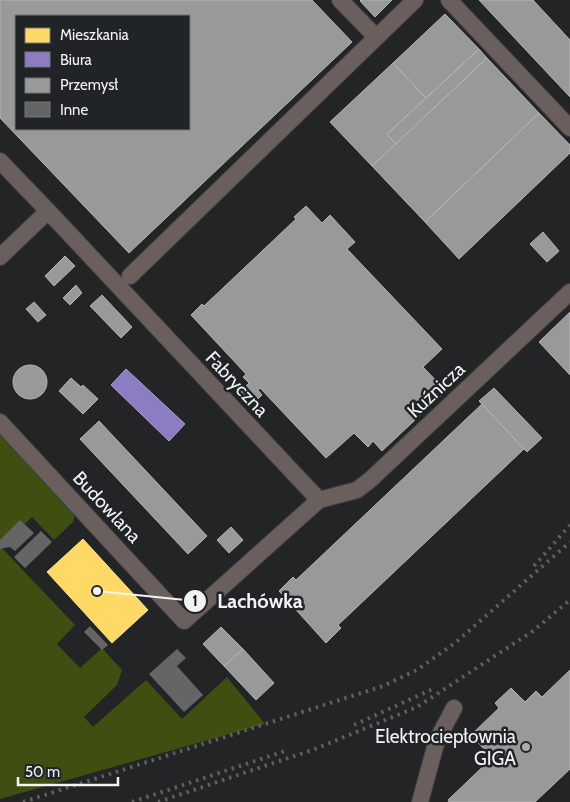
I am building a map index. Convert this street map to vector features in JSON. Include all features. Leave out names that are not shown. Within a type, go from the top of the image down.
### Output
[{"type":"street","points":[[340,0],[376,37]]},
{"type":"street","points":[[130,276],[415,0]]},
{"type":"street","points":[[449,0],[570,128]]},
{"type":"street","name":"Fabryczna","points":[[0,161],[318,500]]},
{"type":"street","points":[[0,256],[48,211]]},
{"type":"street","name":"Kuźnicza","points":[[318,500],[357,490],[370,480],[570,292]]},
{"type":"street","name":"Budowlana","points":[[0,422],[184,621],[318,500]]},
{"type":"street","points":[[420,802],[437,740],[454,708]]},
{"type":"green space","points":[[0,432],[75,513],[73,522],[54,540],[32,517],[1,547],[75,625],[57,644],[80,668],[102,648],[122,670],[117,685],[84,717],[93,727],[146,680],[182,719],[227,677],[265,724],[0,799]]},
{"type":"building: Mieszkania","points":[[83,539],[148,610],[112,643],[47,572]]},
{"type":"building: Biura","points":[[126,369],[185,424],[169,441],[111,385]]},
{"type":"building: Przemysł","points":[[0,0],[312,0],[352,42],[129,253],[0,118]]},
{"type":"building: Przemysł","points":[[361,0],[392,0],[375,17]]},
{"type":"building: Przemysł","points":[[479,0],[533,0],[570,40],[570,97]]},
{"type":"building: Przemysł","points":[[445,14],[479,49],[426,98],[393,63]]},
{"type":"building: Przemysł","points":[[479,49],[487,58],[396,144],[387,134]]},
{"type":"building: Przemysł","points":[[487,58],[539,113],[425,222],[372,166]]},
{"type":"building: Przemysł","points":[[393,63],[426,98],[387,134],[396,144],[372,166],[330,122]]},
{"type":"building: Przemysł","points":[[539,113],[570,145],[570,153],[459,259],[425,222]]},
{"type":"building: Przemysł","points":[[306,206],[322,223],[330,215],[355,242],[347,249],[442,349],[423,367],[446,391],[382,451],[373,441],[368,447],[354,433],[326,458],[260,388],[258,390],[262,395],[253,404],[246,399],[240,392],[249,383],[243,377],[246,374],[191,315],[202,304],[204,306],[296,219],[294,217]]},
{"type":"building: Przemysł","points":[[543,232],[559,251],[547,262],[530,244]]},
{"type":"building: Przemysł","points":[[65,256],[75,266],[54,286],[45,276]]},
{"type":"building: Przemysł","points":[[76,285],[82,293],[70,305],[63,298]]},
{"type":"building: Przemysł","points":[[102,295],[132,327],[121,338],[90,306]]},
{"type":"building: Przemysł","points":[[34,302],[46,315],[38,322],[26,309]]},
{"type":"building: Przemysł","points":[[570,312],[570,375],[539,342]]},
{"type":"building: Przemysł","points":[[30,365],[37,366],[42,370],[46,375],[46,389],[42,394],[37,398],[30,399],[23,398],[18,394],[14,389],[13,382],[14,375],[18,370],[23,366]]},
{"type":"building: Przemysł","points":[[71,378],[81,387],[83,385],[98,399],[83,414],[59,391]]},
{"type":"building: Przemysł","points":[[494,388],[542,438],[527,452],[479,401]]},
{"type":"building: Przemysł","points":[[482,404],[524,449],[338,625],[341,628],[326,643],[279,591],[293,577],[296,580]]},
{"type":"building: Przemysł","points":[[99,421],[207,536],[188,554],[80,439]]},
{"type":"building: Przemysł","points":[[231,527],[243,540],[229,553],[217,540]]},
{"type":"building: Przemysł","points":[[221,627],[243,649],[224,666],[203,644]]},
{"type":"building: Przemysł","points":[[243,649],[274,683],[256,700],[224,666]]},
{"type":"building: Przemysł","name":"Elektrociepłownia GIGA","points":[[570,670],[570,769],[535,802],[449,802],[448,800],[492,758],[471,735],[499,708],[495,703],[511,688],[525,702],[536,691],[542,697]]},
{"type":"building: Inne","points":[[20,520],[34,533],[15,551],[10,547],[0,549],[0,540]]},
{"type":"building: Inne","points":[[41,531],[52,542],[25,568],[14,557]]},
{"type":"building: Inne","points":[[90,626],[108,645],[102,650],[84,632]]},
{"type":"building: Inne","points":[[177,649],[186,658],[177,666],[203,695],[184,712],[149,674]]},
{"type":"railway","points":[[534,566],[570,525]]},
{"type":"railway","points":[[23,802],[383,686],[417,670],[455,643],[570,542]]},
{"type":"railway","points":[[158,802],[315,749],[417,707],[533,631],[570,600]]},
{"type":"railway","points":[[354,725],[433,689]]},
{"type":"railway","points":[[132,802],[288,750]]},
{"type":"place","name":"Lachówka","points":[[97,591]]},
{"type":"place","name":"Elektrociepłownia GIGA","points":[[526,747]]}]
